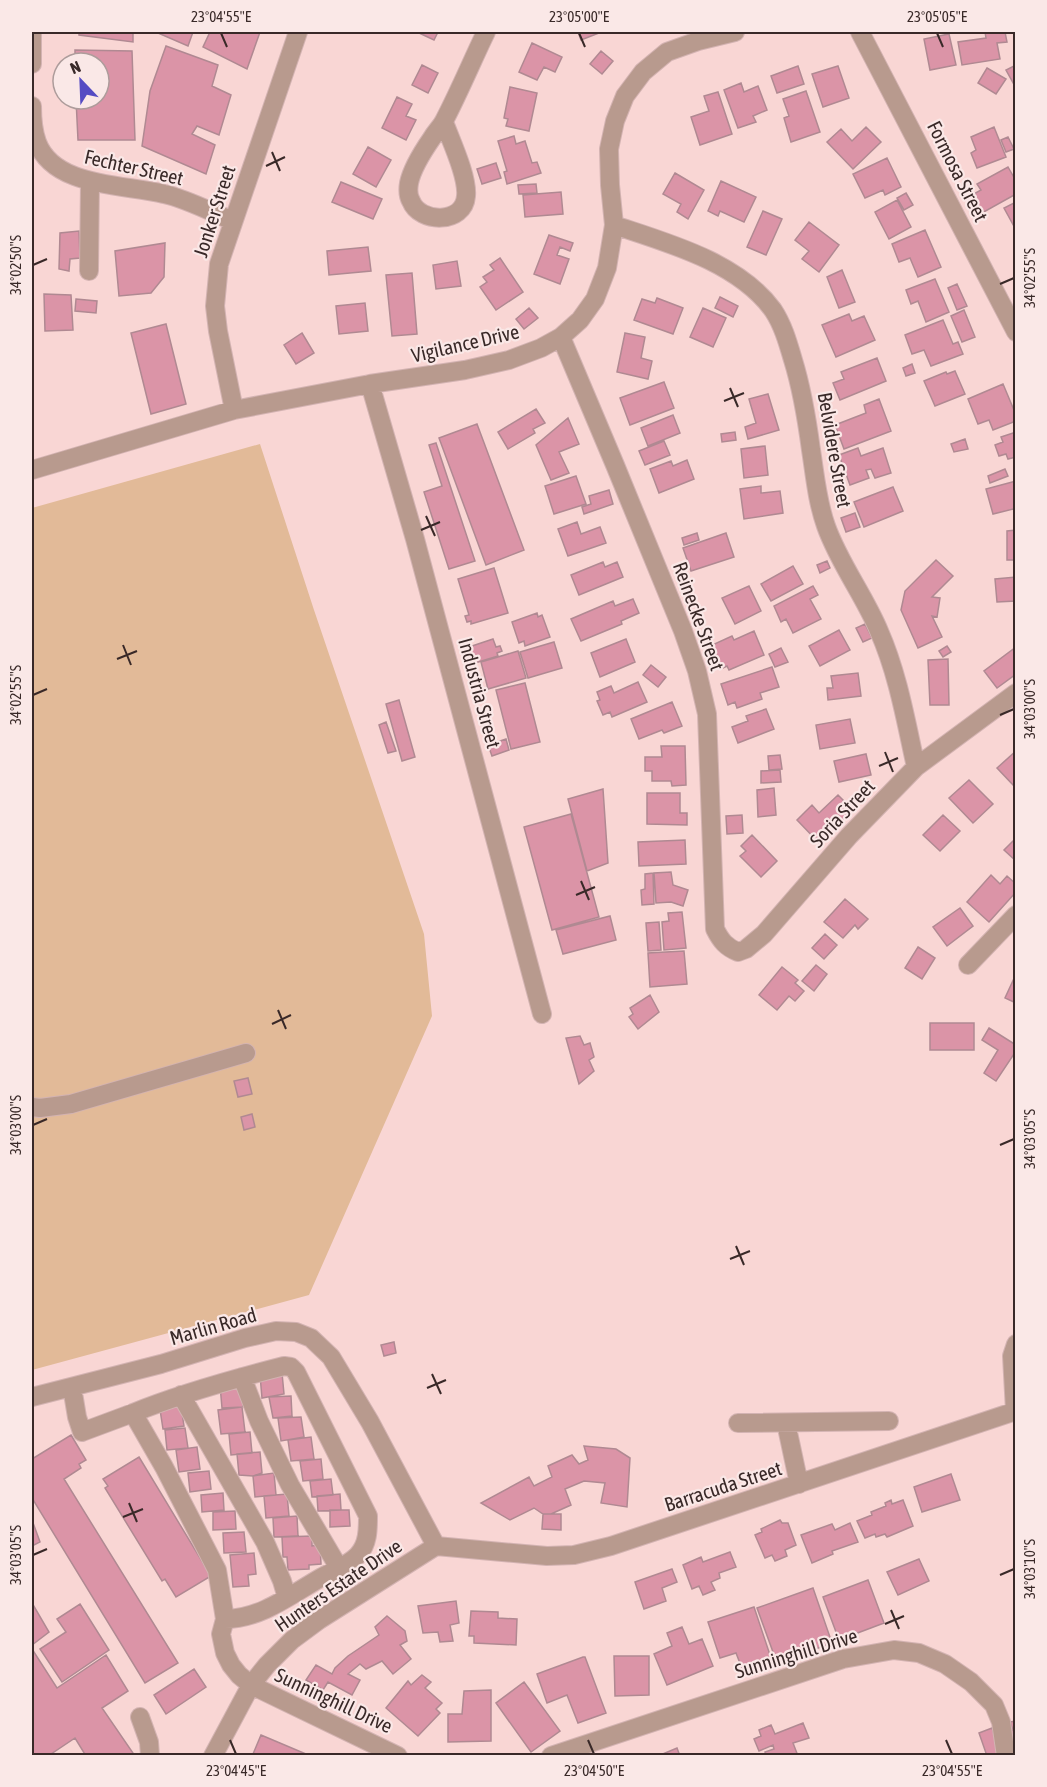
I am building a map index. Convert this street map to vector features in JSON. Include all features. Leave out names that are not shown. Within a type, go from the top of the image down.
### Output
[{"type":"street","points":[[32,32],[32,64]]},
{"type":"street","name":"Jonker Street","points":[[234,410],[215,306],[219,264],[298,32]]},
{"type":"street","points":[[444,122],[464,177],[466,198],[461,208],[452,216],[435,218],[421,214],[411,203],[408,194],[409,182],[432,138],[444,122],[486,32]]},
{"type":"street","name":"Vigilance Drive","points":[[32,470],[234,410],[370,384],[465,370],[509,360],[541,348],[561,337],[580,320],[595,299],[607,268],[614,225],[609,149],[615,121],[626,96],[643,72],[667,52],[698,41],[735,32]]},
{"type":"street","name":"Formosa Street","points":[[860,32],[1016,332]]},
{"type":"street","name":"Fechter Street","points":[[32,106],[32,126],[38,145],[51,163],[68,174],[90,181],[165,194],[233,221]]},
{"type":"street","points":[[89,271],[90,181]]},
{"type":"street","name":"Belvidere Street","points":[[614,225],[682,248],[720,266],[751,287],[773,310],[787,337],[800,382],[816,484],[825,525],[879,631],[897,687],[916,768]]},
{"type":"street","name":"Reinecke Street","points":[[561,337],[620,476],[697,671],[707,714],[715,929]]},
{"type":"street","name":"Industria Street","points":[[370,384],[416,539],[542,1014]]},
{"type":"street","name":"Soria Street","points":[[715,929],[722,942],[730,949],[738,952],[746,949],[764,934],[849,836],[916,768],[1016,693]]},
{"type":"street","points":[[968,965],[1016,915]]},
{"type":"street","points":[[32,1107],[71,1104],[246,1053]]},
{"type":"street","name":"Marlin Road","points":[[32,1397],[161,1365],[255,1335],[276,1331],[296,1332],[311,1338],[331,1357],[370,1422],[436,1546]]},
{"type":"street","points":[[1015,1411],[1012,1356],[1016,1344]]},
{"type":"street","points":[[72,1387],[76,1417],[82,1431],[181,1395],[284,1366],[291,1367],[299,1378],[368,1516],[365,1544],[357,1556],[287,1598],[245,1617],[225,1619]]},
{"type":"street","points":[[242,1377],[290,1485],[339,1568]]},
{"type":"street","points":[[181,1395],[265,1542],[287,1598]]},
{"type":"street","name":"Barracuda Street","points":[[436,1546],[547,1556],[574,1555],[611,1546],[1015,1411]]},
{"type":"street","points":[[133,1413],[164,1467],[217,1570],[225,1619],[221,1634],[225,1653],[239,1675],[251,1685]]},
{"type":"street","points":[[738,1423],[889,1421]]},
{"type":"street","points":[[786,1423],[798,1484]]},
{"type":"street","name":"Hunters Estate Drive","points":[[213,1755],[251,1685],[292,1640],[436,1546]]},
{"type":"street","name":"Sunninghill Drive","points":[[551,1755],[584,1750],[843,1659],[894,1650],[920,1653],[945,1664],[971,1682],[994,1705],[1001,1722],[1006,1755]]},
{"type":"street","name":"Sunninghill Drive","points":[[251,1685],[398,1755]]},
{"type":"street","points":[[140,1717],[149,1742],[150,1755]]},
{"type":"shaded area","points":[[260,444],[424,934],[432,1016],[309,1295],[32,1370],[32,508]]},
{"type":"building","points":[[79,32],[133,32],[133,42],[79,35]]},
{"type":"building","points":[[159,32],[193,32],[188,46]]},
{"type":"building","points":[[210,32],[260,32],[247,69],[203,47]]},
{"type":"building","points":[[417,32],[438,32],[434,40]]},
{"type":"building","points":[[578,32],[599,32],[599,33],[581,40]]},
{"type":"building","points":[[985,32],[1005,32],[1007,42],[997,43],[1000,59],[962,65],[958,42],[986,38]]},
{"type":"building","points":[[949,34],[956,65],[930,70],[924,39]]},
{"type":"building","points":[[532,43],[562,57],[555,72],[544,67],[537,80],[519,72]]},
{"type":"building","points":[[166,46],[218,65],[212,86],[231,95],[219,135],[197,126],[192,134],[215,145],[206,174],[142,146],[150,91]]},
{"type":"building","points":[[75,50],[132,51],[135,140],[78,140],[77,111],[111,111],[111,51]]},
{"type":"building","points":[[601,51],[613,61],[602,74],[590,64]]},
{"type":"building","points":[[422,65],[438,73],[428,93],[412,85]]},
{"type":"building","points":[[1016,65],[1016,88],[1006,70]]},
{"type":"building","points":[[798,66],[804,84],[777,93],[771,76]]},
{"type":"building","points":[[838,66],[849,98],[823,107],[812,74]]},
{"type":"building","points":[[987,68],[1006,79],[996,94],[978,83]]},
{"type":"building","points":[[741,83],[744,92],[758,86],[767,110],[753,116],[756,122],[738,128],[724,90]]},
{"type":"building","points":[[510,87],[537,93],[529,131],[506,126],[508,119],[504,118]]},
{"type":"building","points":[[806,91],[820,132],[791,142],[784,118],[789,116],[783,99]]},
{"type":"building","points":[[718,92],[732,134],[700,145],[691,117],[709,111],[704,96]]},
{"type":"building","points":[[397,97],[412,104],[406,116],[416,120],[406,140],[382,128]]},
{"type":"building","points":[[866,127],[881,142],[853,169],[827,142],[841,129],[852,141]]},
{"type":"building","points":[[994,127],[1006,157],[977,168],[971,153],[976,150],[971,137]]},
{"type":"building","points":[[514,136],[516,144],[525,141],[532,163],[537,162],[541,173],[507,184],[504,172],[507,171],[498,141]]},
{"type":"building","points":[[1008,137],[1014,149],[1006,152],[1001,140]]},
{"type":"building","points":[[368,147],[391,160],[376,187],[353,174]]},
{"type":"building","points":[[887,158],[901,187],[885,195],[883,190],[865,198],[853,174]]},
{"type":"building","points":[[496,163],[501,178],[482,184],[477,169]]},
{"type":"building","points":[[1008,167],[1016,181],[1016,194],[982,213],[972,195],[981,190],[977,184]]},
{"type":"building","points":[[675,173],[704,190],[688,219],[677,212],[681,204],[663,194]]},
{"type":"building","points":[[721,181],[756,197],[744,222],[720,211],[718,216],[708,211]]},
{"type":"building","points":[[341,182],[382,199],[373,219],[332,202]]},
{"type":"building","points":[[536,184],[537,193],[519,194],[518,185]]},
{"type":"building","points":[[561,192],[563,214],[525,217],[523,195]]},
{"type":"building","points":[[906,193],[913,205],[904,210],[897,198]]},
{"type":"building","points":[[897,200],[911,227],[889,239],[875,212]]},
{"type":"building","points":[[1016,202],[1016,230],[1004,208]]},
{"type":"building","points":[[763,211],[782,219],[766,255],[747,247]]},
{"type":"building","points":[[809,222],[839,245],[819,272],[802,259],[809,251],[795,240]]},
{"type":"building","points":[[925,230],[941,267],[918,277],[910,258],[899,262],[892,244]]},
{"type":"building","points":[[79,231],[80,258],[70,259],[69,271],[59,269],[60,233]]},
{"type":"building","points":[[549,235],[573,243],[570,251],[560,247],[557,255],[569,259],[560,284],[534,274]]},
{"type":"building","points":[[165,243],[164,277],[151,293],[119,296],[115,251]]},
{"type":"building","points":[[368,247],[371,271],[329,275],[327,251]]},
{"type":"building","points":[[500,258],[523,292],[496,310],[480,287],[487,282],[483,277],[494,270],[490,265]]},
{"type":"building","points":[[457,261],[461,286],[436,289],[433,265]]},
{"type":"building","points":[[842,270],[855,302],[839,308],[827,277]]},
{"type":"building","points":[[412,273],[417,334],[392,336],[386,275]]},
{"type":"building","points":[[935,279],[949,312],[926,322],[918,301],[911,304],[906,290]]},
{"type":"building","points":[[957,284],[967,306],[957,310],[948,288]]},
{"type":"building","points":[[44,294],[71,295],[73,330],[45,331]]},
{"type":"building","points":[[720,297],[738,306],[733,317],[715,308]]},
{"type":"building","points":[[657,298],[683,308],[673,334],[634,320],[642,299],[655,303]]},
{"type":"building","points":[[76,299],[97,301],[96,313],[75,311]]},
{"type":"building","points":[[365,303],[368,331],[339,334],[336,306]]},
{"type":"building","points":[[529,308],[538,318],[524,329],[516,319]]},
{"type":"building","points":[[703,308],[726,318],[713,347],[690,337]]},
{"type":"building","points":[[964,310],[975,337],[962,342],[951,316]]},
{"type":"building","points":[[849,314],[852,321],[864,316],[875,340],[836,357],[822,325]]},
{"type":"building","points":[[943,320],[953,344],[958,342],[963,354],[931,366],[924,350],[912,354],[905,335]]},
{"type":"building","points":[[166,324],[186,404],[151,414],[131,333]]},
{"type":"building","points":[[302,333],[314,353],[296,364],[284,345]]},
{"type":"building","points":[[625,333],[645,337],[641,358],[652,361],[648,379],[617,372]]},
{"type":"building","points":[[877,358],[886,381],[840,400],[833,383],[844,379],[841,372]]},
{"type":"building","points":[[912,364],[915,373],[906,376],[903,368]]},
{"type":"building","points":[[955,371],[965,394],[935,406],[924,381],[946,372],[947,374]]},
{"type":"building","points":[[664,382],[674,408],[630,425],[620,398]]},
{"type":"building","points":[[1003,384],[1016,415],[1016,421],[993,430],[989,420],[978,424],[968,399]]},
{"type":"building","points":[[768,394],[779,430],[748,439],[745,427],[756,423],[749,399]]},
{"type":"building","points":[[879,399],[891,431],[844,449],[835,425],[866,413],[864,405]]},
{"type":"building","points":[[536,409],[545,423],[533,429],[535,433],[508,449],[498,432]]},
{"type":"building","points":[[673,415],[680,433],[648,446],[641,428]]},
{"type":"building","points":[[568,418],[579,444],[559,452],[569,473],[551,480],[536,445]]},
{"type":"building","points":[[477,424],[524,550],[486,565],[439,438]]},
{"type":"building","points":[[735,432],[736,440],[722,442],[721,434]]},
{"type":"building","points":[[1016,432],[1016,457],[1008,459],[1006,454],[999,456],[995,445],[1003,442],[1001,437]]},
{"type":"building","points":[[965,439],[968,449],[954,452],[951,444]]},
{"type":"building","points":[[664,441],[670,455],[645,465],[639,451]]},
{"type":"building","points":[[436,443],[475,561],[449,569],[424,492],[442,486],[429,445]]},
{"type":"building","points":[[765,446],[768,475],[744,478],[741,449]]},
{"type":"building","points":[[858,448],[861,456],[883,448],[891,473],[875,478],[871,469],[866,470],[869,478],[850,485],[839,455]]},
{"type":"building","points":[[687,460],[694,479],[659,493],[650,469],[671,461],[673,466]]},
{"type":"building","points":[[1005,469],[1008,476],[990,483],[988,476]]},
{"type":"building","points":[[576,476],[586,504],[554,514],[545,486]]},
{"type":"building","points":[[1016,481],[1016,513],[1013,509],[993,514],[986,489]]},
{"type":"building","points":[[761,486],[761,493],[780,491],[783,513],[744,519],[740,489]]},
{"type":"building","points":[[893,487],[903,511],[864,527],[854,502]]},
{"type":"building","points":[[609,490],[613,504],[584,514],[582,507],[591,504],[589,496]]},
{"type":"building","points":[[855,513],[860,527],[846,532],[841,518]]},
{"type":"building","points":[[577,522],[581,534],[600,527],[606,543],[568,556],[558,529]]},
{"type":"building","points":[[1016,530],[1016,560],[1007,560],[1007,531]]},
{"type":"building","points":[[697,533],[699,540],[684,545],[682,538]]},
{"type":"building","points":[[726,533],[734,557],[691,571],[683,548]]},
{"type":"building","points":[[936,560],[953,576],[932,597],[940,598],[937,617],[932,616],[942,637],[918,648],[901,610],[905,591]]},
{"type":"building","points":[[827,561],[830,568],[820,573],[817,565]]},
{"type":"building","points":[[603,562],[605,567],[617,562],[623,577],[579,595],[571,575]]},
{"type":"building","points":[[793,566],[803,584],[771,601],[761,584]]},
{"type":"building","points":[[494,568],[508,613],[471,624],[471,621],[467,622],[465,616],[469,615],[458,579]]},
{"type":"building","points":[[1016,577],[1016,601],[997,602],[995,579]]},
{"type":"building","points":[[749,586],[761,611],[735,624],[722,598]]},
{"type":"building","points":[[813,586],[818,595],[810,599],[821,619],[793,633],[786,619],[781,622],[774,606]]},
{"type":"building","points":[[633,599],[639,613],[621,621],[622,624],[581,641],[571,619],[613,601],[615,606]]},
{"type":"building","points":[[537,613],[538,617],[542,615],[550,637],[525,646],[524,641],[519,643],[512,622]]},
{"type":"building","points":[[865,624],[872,638],[863,642],[856,628]]},
{"type":"building","points":[[839,630],[850,650],[820,666],[809,646]]},
{"type":"building","points":[[754,631],[764,655],[729,670],[727,666],[721,669],[710,646],[732,636],[734,640]]},
{"type":"building","points":[[493,639],[496,647],[500,646],[502,651],[497,653],[498,656],[475,663],[469,647]]},
{"type":"building","points":[[626,639],[635,662],[600,677],[591,653]]},
{"type":"building","points":[[554,642],[562,668],[528,678],[520,652]]},
{"type":"building","points":[[947,646],[951,652],[943,657],[939,651]]},
{"type":"building","points":[[1016,647],[1016,674],[997,688],[984,671]]},
{"type":"building","points":[[781,648],[788,662],[775,667],[769,654]]},
{"type":"building","points":[[518,651],[526,678],[488,689],[481,662]]},
{"type":"building","points":[[948,659],[949,705],[930,705],[928,660]]},
{"type":"building","points":[[651,665],[666,677],[658,687],[643,675]]},
{"type":"building","points":[[772,667],[779,687],[760,693],[762,699],[737,708],[735,702],[728,705],[721,684]]},
{"type":"building","points":[[858,673],[861,696],[828,700],[827,688],[833,688],[831,676]]},
{"type":"building","points":[[638,682],[647,702],[612,717],[610,712],[603,715],[597,701],[600,700],[597,692],[611,686],[614,693]]},
{"type":"building","points":[[525,683],[540,742],[511,749],[496,690]]},
{"type":"building","points":[[399,700],[415,757],[402,761],[386,704]]},
{"type":"building","points":[[672,702],[682,726],[664,733],[662,730],[639,739],[631,719]]},
{"type":"building","points":[[766,709],[774,729],[738,743],[732,727],[748,721],[746,716]]},
{"type":"building","points":[[850,719],[855,743],[820,749],[816,725]]},
{"type":"building","points":[[386,722],[396,751],[388,753],[379,725]]},
{"type":"building","points":[[506,739],[509,750],[492,756],[488,745]]},
{"type":"building","points":[[661,746],[685,746],[686,785],[672,786],[671,781],[652,781],[652,771],[645,771],[645,757],[662,757]]},
{"type":"building","points":[[1016,751],[1016,788],[997,768]]},
{"type":"building","points":[[866,754],[871,775],[839,782],[834,761]]},
{"type":"building","points":[[780,755],[782,769],[769,770],[768,756]]},
{"type":"building","points":[[780,770],[781,782],[761,783],[761,771]]},
{"type":"building","points":[[969,780],[993,804],[973,823],[949,798]]},
{"type":"building","points":[[774,788],[776,815],[758,817],[757,790]]},
{"type":"building","points":[[603,789],[608,863],[587,871],[568,799]]},
{"type":"building","points":[[647,793],[680,793],[680,813],[687,813],[687,825],[647,824]]},
{"type":"building","points":[[838,795],[853,810],[819,843],[797,820],[812,805],[819,813]]},
{"type":"building","points":[[571,814],[599,917],[552,930],[524,827]]},
{"type":"building","points":[[742,815],[743,833],[727,834],[726,816]]},
{"type":"building","points":[[943,815],[960,831],[940,851],[923,835]]},
{"type":"building","points":[[752,835],[777,861],[761,877],[740,856],[746,851],[741,846]]},
{"type":"building","points":[[1016,838],[1016,861],[1004,850]]},
{"type":"building","points":[[685,840],[686,864],[639,866],[638,842]]},
{"type":"building","points":[[671,872],[673,885],[688,890],[683,906],[671,902],[656,903],[654,873]]},
{"type":"building","points":[[653,873],[654,904],[642,905],[641,890],[645,889],[645,874]]},
{"type":"building","points":[[991,875],[1000,884],[1007,876],[1016,884],[1016,892],[989,922],[967,902]]},
{"type":"building","points":[[845,899],[868,919],[858,929],[855,925],[843,938],[824,922]]},
{"type":"building","points":[[960,908],[973,926],[947,946],[933,927]]},
{"type":"building","points":[[682,912],[686,948],[664,950],[662,922],[669,921],[668,913]]},
{"type":"building","points":[[610,916],[616,940],[563,954],[556,930]]},
{"type":"building","points":[[659,922],[661,950],[648,951],[646,923]]},
{"type":"building","points":[[825,934],[837,945],[824,959],[812,948]]},
{"type":"building","points":[[918,947],[935,958],[922,979],[905,968]]},
{"type":"building","points":[[684,951],[687,984],[650,987],[648,953]]},
{"type":"building","points":[[816,965],[827,974],[814,991],[802,981]]},
{"type":"building","points":[[782,967],[798,980],[795,983],[804,991],[795,1001],[789,996],[777,1010],[759,995]]},
{"type":"building","points":[[1016,974],[1016,1003],[1005,998]]},
{"type":"building","points":[[650,995],[659,1012],[638,1029],[629,1017],[633,1014],[630,1008]]},
{"type":"building","points":[[930,1023],[974,1023],[974,1050],[930,1050]]},
{"type":"building","points":[[989,1028],[1016,1045],[1016,1051],[996,1081],[984,1073],[998,1050],[982,1040]]},
{"type":"building","points":[[580,1036],[584,1045],[590,1043],[594,1057],[589,1060],[594,1071],[579,1084],[566,1038]]},
{"type":"building","points":[[248,1078],[252,1094],[238,1097],[234,1081]]},
{"type":"building","points":[[252,1114],[255,1127],[244,1130],[241,1117]]},
{"type":"building","points":[[394,1342],[396,1353],[384,1356],[381,1345]]},
{"type":"building","points":[[282,1373],[284,1394],[262,1398],[260,1375]]},
{"type":"building","points":[[241,1383],[243,1407],[222,1408],[220,1385]]},
{"type":"building","points":[[291,1396],[292,1416],[273,1418],[269,1397]]},
{"type":"building","points":[[180,1400],[184,1426],[163,1429],[159,1403]]},
{"type":"building","points":[[242,1407],[245,1432],[221,1434],[218,1410]]},
{"type":"building","points":[[301,1417],[304,1437],[281,1441],[278,1418]]},
{"type":"building","points":[[185,1428],[188,1448],[167,1450],[165,1430]]},
{"type":"building","points":[[250,1432],[252,1453],[231,1455],[229,1434]]},
{"type":"building","points":[[71,1435],[86,1460],[79,1464],[81,1468],[64,1479],[178,1663],[145,1683],[32,1498],[32,1459]]},
{"type":"building","points":[[311,1437],[314,1459],[291,1461],[288,1440]]},
{"type":"building","points":[[584,1446],[616,1449],[630,1458],[627,1507],[601,1503],[605,1483],[584,1481],[565,1489],[571,1505],[551,1514],[543,1514],[534,1508],[510,1520],[481,1503],[529,1477],[534,1486],[552,1477],[548,1466],[572,1455],[579,1464],[588,1460]]},
{"type":"building","points":[[197,1447],[200,1469],[179,1472],[176,1450]]},
{"type":"building","points":[[260,1452],[262,1473],[253,1476],[239,1475],[237,1454]]},
{"type":"building","points":[[139,1457],[211,1576],[176,1597],[165,1579],[162,1581],[105,1488],[108,1486],[103,1479]]},
{"type":"building","points":[[321,1459],[323,1479],[303,1481],[300,1461]]},
{"type":"building","points":[[209,1471],[211,1489],[190,1492],[188,1473]]},
{"type":"building","points":[[274,1473],[276,1495],[255,1497],[253,1476]]},
{"type":"building","points":[[951,1474],[960,1500],[922,1512],[914,1487]]},
{"type":"building","points":[[331,1479],[333,1495],[312,1497],[310,1481]]},
{"type":"building","points":[[223,1493],[224,1510],[202,1512],[201,1495]]},
{"type":"building","points":[[287,1494],[289,1516],[266,1518],[264,1496]]},
{"type":"building","points":[[340,1494],[341,1510],[318,1511],[317,1496]]},
{"type":"building","points":[[891,1500],[892,1504],[903,1500],[913,1526],[887,1537],[885,1534],[876,1537],[875,1534],[865,1538],[857,1521],[872,1515],[871,1512],[886,1506],[885,1503]]},
{"type":"building","points":[[330,1510],[349,1510],[350,1526],[330,1527]]},
{"type":"building","points":[[235,1511],[236,1529],[213,1530],[213,1512]]},
{"type":"building","points":[[543,1514],[561,1514],[561,1530],[542,1529]]},
{"type":"building","points":[[297,1516],[298,1536],[274,1537],[273,1518]]},
{"type":"building","points":[[32,1520],[40,1542],[32,1546]]},
{"type":"building","points":[[780,1520],[782,1523],[788,1523],[796,1545],[785,1550],[787,1556],[775,1561],[772,1555],[765,1558],[755,1535],[762,1532],[761,1529]]},
{"type":"building","points":[[850,1523],[858,1542],[832,1551],[833,1554],[812,1563],[801,1535],[832,1524],[835,1530]]},
{"type":"building","points":[[244,1532],[246,1552],[224,1553],[223,1533]]},
{"type":"building","points":[[312,1536],[312,1546],[320,1545],[321,1564],[309,1565],[309,1569],[288,1570],[287,1557],[283,1557],[282,1537]]},
{"type":"building","points":[[730,1552],[736,1567],[719,1573],[720,1578],[711,1582],[715,1590],[703,1595],[699,1586],[692,1589],[683,1565],[701,1557],[703,1562]]},
{"type":"building","points":[[254,1553],[256,1574],[248,1575],[249,1586],[233,1587],[230,1555]]},
{"type":"building","points":[[919,1559],[929,1581],[898,1595],[887,1572]]},
{"type":"building","points":[[672,1569],[677,1582],[662,1588],[666,1601],[644,1609],[635,1582]]},
{"type":"building","points":[[868,1580],[884,1623],[839,1640],[823,1597]]},
{"type":"building","points":[[813,1588],[832,1643],[777,1663],[757,1608]]},
{"type":"building","points":[[456,1601],[459,1623],[450,1625],[453,1641],[440,1642],[438,1632],[423,1633],[418,1606]]},
{"type":"building","points":[[32,1603],[49,1632],[32,1645]]},
{"type":"building","points":[[80,1604],[109,1650],[62,1682],[40,1649],[66,1632],[57,1619]]},
{"type":"building","points":[[754,1607],[772,1661],[743,1671],[736,1653],[720,1658],[708,1622]]},
{"type":"building","points":[[471,1611],[498,1612],[498,1618],[517,1619],[516,1645],[474,1643],[474,1636],[469,1636]]},
{"type":"building","points":[[387,1616],[405,1631],[407,1641],[400,1645],[411,1659],[393,1674],[382,1661],[366,1669],[360,1664],[348,1674],[360,1680],[352,1695],[328,1682],[323,1690],[306,1680],[316,1665],[332,1674],[348,1656],[379,1635],[375,1627]]},
{"type":"building","points":[[682,1627],[689,1644],[702,1639],[713,1666],[667,1685],[654,1654],[672,1646],[667,1633]]},
{"type":"building","points":[[32,1649],[57,1688],[106,1655],[128,1691],[102,1708],[133,1753],[129,1756],[86,1756],[75,1738],[48,1756],[32,1756]]},
{"type":"building","points":[[614,1656],[649,1656],[649,1695],[615,1696]]},
{"type":"building","points":[[585,1657],[606,1713],[578,1723],[567,1695],[547,1703],[537,1674]]},
{"type":"building","points":[[194,1669],[206,1687],[166,1714],[154,1695]]},
{"type":"building","points":[[422,1675],[431,1682],[425,1688],[442,1703],[436,1709],[440,1713],[418,1736],[386,1708],[408,1681],[411,1685]]},
{"type":"building","points":[[524,1682],[560,1731],[531,1752],[496,1703]]},
{"type":"building","points":[[491,1690],[491,1741],[448,1742],[448,1714],[462,1714],[464,1691]]},
{"type":"building","points":[[1016,1721],[1016,1742],[1013,1742],[1009,1732],[1013,1730],[1010,1722]]},
{"type":"building","points":[[803,1723],[809,1738],[793,1743],[798,1756],[766,1756],[765,1752],[774,1749],[773,1745],[759,1751],[754,1739],[761,1736],[759,1730],[771,1725],[775,1734]]},
{"type":"building","points":[[992,1728],[1001,1754],[987,1756],[979,1733]]},
{"type":"building","points":[[261,1735],[306,1754],[306,1756],[258,1756],[253,1754]]},
{"type":"building","points":[[677,1748],[680,1756],[658,1756]]}]
